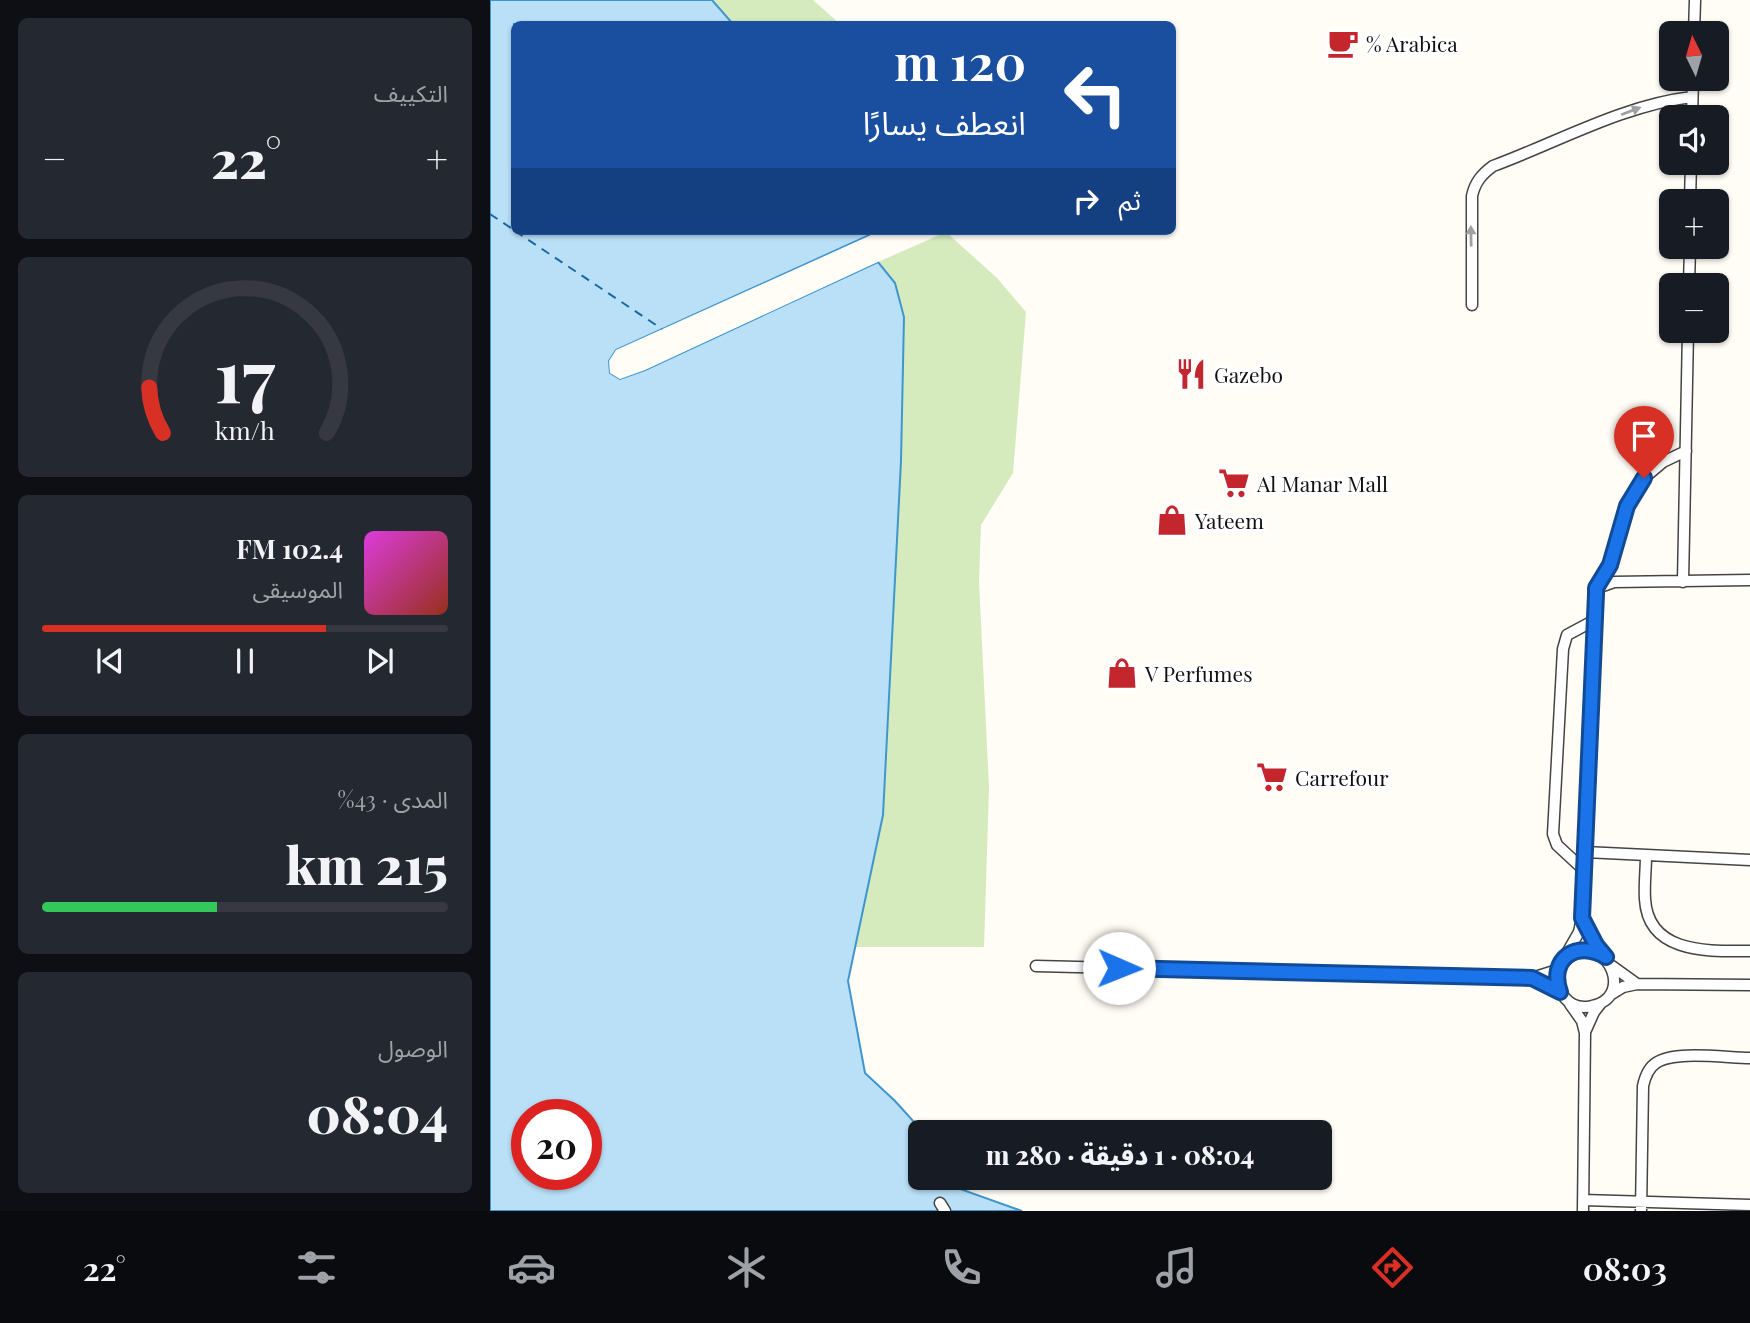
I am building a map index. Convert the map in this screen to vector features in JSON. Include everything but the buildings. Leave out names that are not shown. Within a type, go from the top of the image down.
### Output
[{"type":"lane","points":[[1694,21],[1695,0]]},
{"type":"lane","points":[[1692,91],[1692,105]]},
{"type":"lane","points":[[1472,305],[1472,196],[1474,187],[1485,171],[1631,111],[1692,97]]},
{"type":"lane","points":[[1683,582],[1688,343]]},
{"type":"lane","points":[[1686,451],[1663,462],[1644,478],[1627,506],[1610,565],[1596,588],[1582,918],[1575,940],[1557,970],[1556,981],[1560,992],[1576,1010],[1585,1032],[1583,1206],[1750,1205]]},
{"type":"lane","points":[[1596,588],[1614,582],[1750,580]]},
{"type":"lane","points":[[1584,870],[1557,845],[1553,834],[1563,649],[1567,635],[1595,620]]},
{"type":"lane","points":[[1585,852],[1750,859]]},
{"type":"lane","points":[[1646,855],[1645,902],[1650,919],[1661,934],[1675,944],[1695,950],[1750,951]]},
{"type":"lane","points":[[1582,918],[1596,945],[1609,961],[1614,975],[1606,999],[1594,1012],[1585,1032]]},
{"type":"lane","points":[[1563,959],[1584,949],[1595,951],[1637,984]]},
{"type":"lane","points":[[1036,966],[1532,978],[1557,970]]},
{"type":"lane","points":[[1532,978],[1560,992]]},
{"type":"lane","points":[[1567,1001],[1578,1006],[1591,1007],[1623,987],[1637,984],[1750,985]]},
{"type":"lane","points":[[1641,1207],[1643,1086],[1650,1069],[1656,1063],[1674,1056],[1750,1058]]},
{"type":"green space","points":[[713,0],[813,0],[837,21],[730,21]]},
{"type":"green space","points":[[939,235],[949,235],[997,278],[1026,312],[1013,473],[981,525],[979,581],[989,788],[984,947],[853,947],[883,815],[901,461],[904,317],[895,283],[878,262]]},
{"type":"water","points":[[490,0],[712,0],[730,21],[511,21],[511,235],[870,235],[616,350],[609,361],[610,373],[620,379],[645,370],[878,262],[895,283],[904,317],[901,461],[883,815],[848,981],[865,1073],[912,1120],[908,1120],[908,1190],[963,1190],[1022,1211],[490,1211]]},
{"type":"pier","points":[[871,235],[877,235],[618,353],[613,362],[614,371],[620,375],[644,367],[877,259],[882,260],[645,370],[620,379],[610,373],[609,361],[616,350]]},
{"type":"ferry route","points":[[490,214],[511,228]]},
{"type":"ferry route","points":[[521,235],[662,329]]},
{"type":"place","name":"% Arabica","points":[[1343,43]]},
{"type":"place","name":"Gazebo","points":[[1191,374]]},
{"type":"place","name":"Al Manar Mall","points":[[1234,483]]},
{"type":"place","name":"Yateem","points":[[1172,520]]},
{"type":"place","name":"V Perfumes","points":[[1122,673]]},
{"type":"place","name":"Carrefour","points":[[1272,777]]},
{"type":"route","points":[[1119,968],[1532,978],[1560,992],[1556,981],[1557,970],[1563,959],[1584,949],[1606,957],[1596,945],[1582,918],[1596,588],[1610,565],[1627,506],[1644,478]]}]
